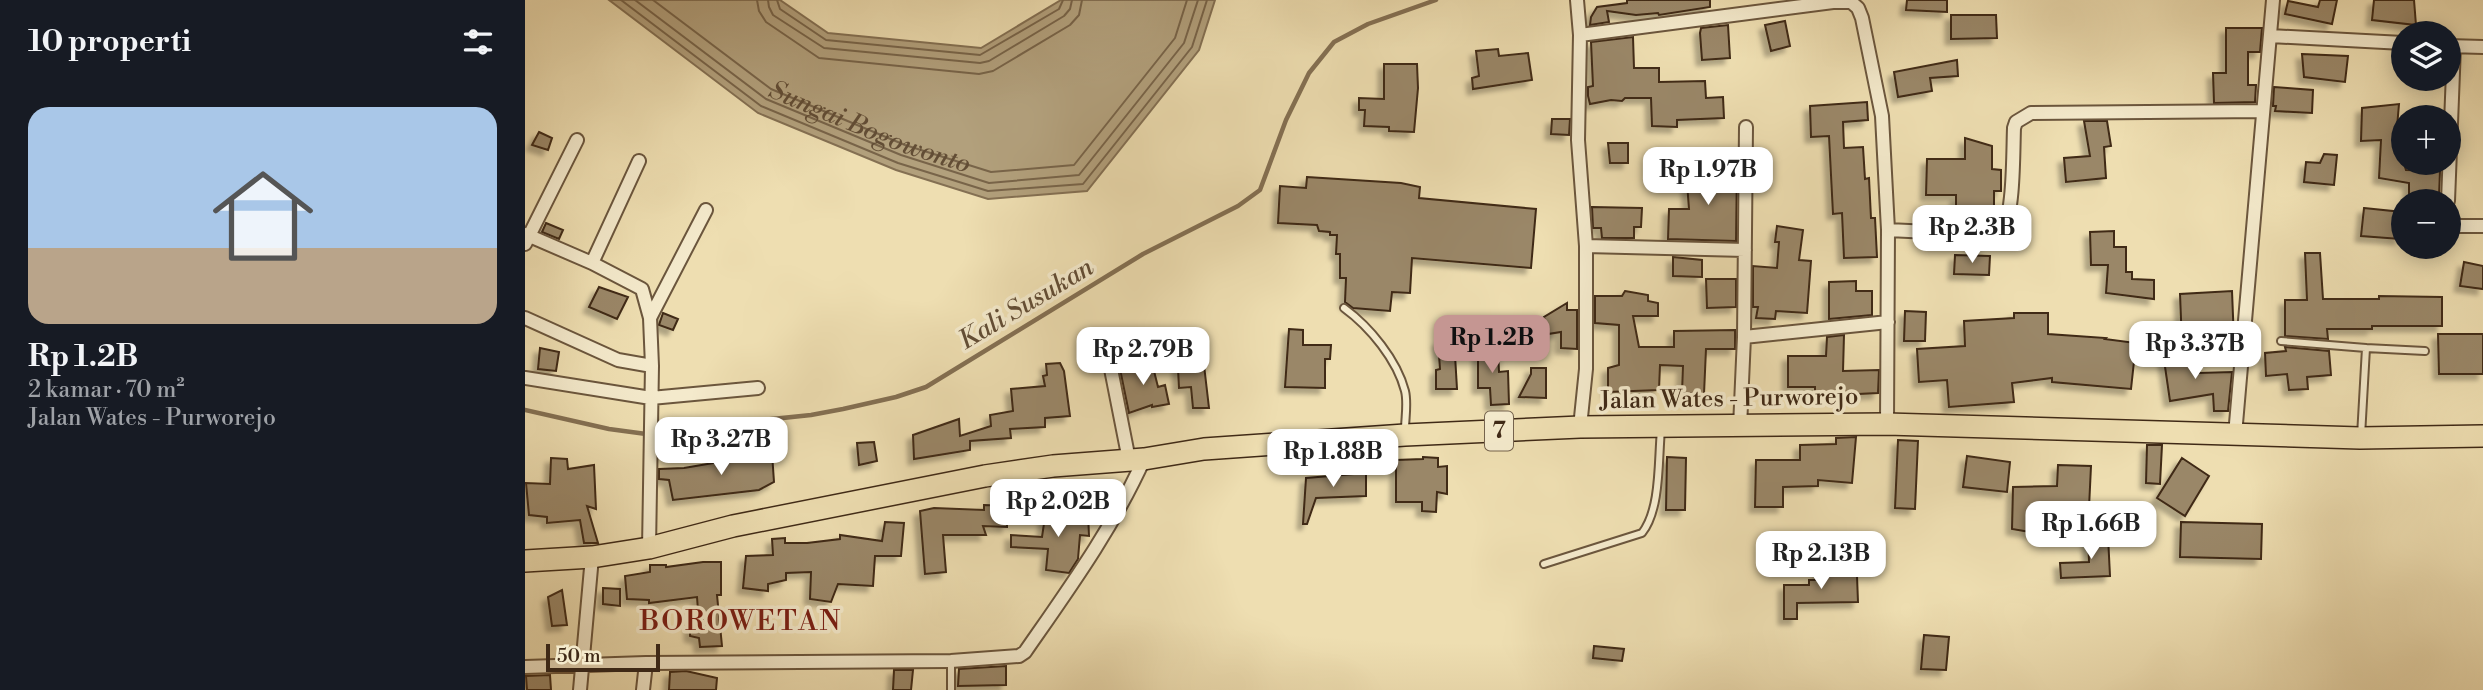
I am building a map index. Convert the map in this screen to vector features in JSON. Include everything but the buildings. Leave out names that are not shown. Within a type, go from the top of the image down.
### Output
[{"type":"highway","name":"Jalan Wates - Purworejo","points":[[525,561],[591,557],[649,548],[733,526],[985,476],[1053,466],[1137,459],[1205,449],[1405,435],[1580,427],[1887,424],[2360,438],[2483,436]]},
{"type":"street","points":[[1577,0],[1580,35],[1578,140],[1586,246],[1586,369],[1580,427]]},
{"type":"street","points":[[2235,435],[2273,0]]},
{"type":"street","points":[[1580,35],[1833,2],[1851,1],[1858,8],[1881,104],[1888,230],[1887,424]]},
{"type":"street","points":[[2270,36],[2391,42]]},
{"type":"street","points":[[2461,46],[2483,47]]},
{"type":"street","points":[[2448,189],[2450,91]]},
{"type":"street","points":[[1888,230],[1992,235],[2003,232],[2007,221],[2014,128],[2016,122],[2031,113],[2263,111]]},
{"type":"street","points":[[1740,427],[1744,337],[1746,127]]},
{"type":"street","points":[[577,140],[526,238],[592,263],[642,289],[649,318],[652,366],[649,548]]},
{"type":"street","points":[[592,263],[639,161]]},
{"type":"street","points":[[649,318],[706,210]]},
{"type":"street","points":[[2461,226],[2483,226]]},
{"type":"street","points":[[1586,246],[1745,250]]},
{"type":"street","points":[[525,318],[618,360],[652,366]]},
{"type":"street","points":[[1744,337],[1888,322]]},
{"type":"street","points":[[525,667],[646,663],[951,661],[1012,658],[1025,652],[1093,553],[1128,496],[1137,459],[1111,369]]},
{"type":"street","points":[[525,378],[651,398],[758,388]]},
{"type":"street","points":[[580,690],[591,557]]},
{"type":"street","points":[[643,690],[646,663]]},
{"type":"lane","points":[[1344,308],[1356,316],[1394,363],[1406,393],[1405,435]]},
{"type":"lane","points":[[2281,341],[2425,351]]},
{"type":"lane","points":[[2360,438],[2366,348]]},
{"type":"lane","points":[[1544,564],[1642,533],[1653,510],[1661,428]]},
{"type":"lane","points":[[951,661],[951,690]]},
{"type":"water","name":"Sungai Bogowonto","points":[[609,0],[780,0],[828,33],[981,48],[1061,0],[1215,0],[1199,50],[1087,191],[988,199],[896,170],[758,113]]},
{"type":"waterway","name":"Kali Susukan","points":[[525,410],[609,429],[661,436],[696,427],[811,415],[896,397],[926,387],[1143,254],[1238,206],[1260,190],[1286,120],[1309,73],[1334,42],[1368,24],[1436,0]]},
{"type":"district","name":"BOROWETAN","points":[[741,621]]}]
